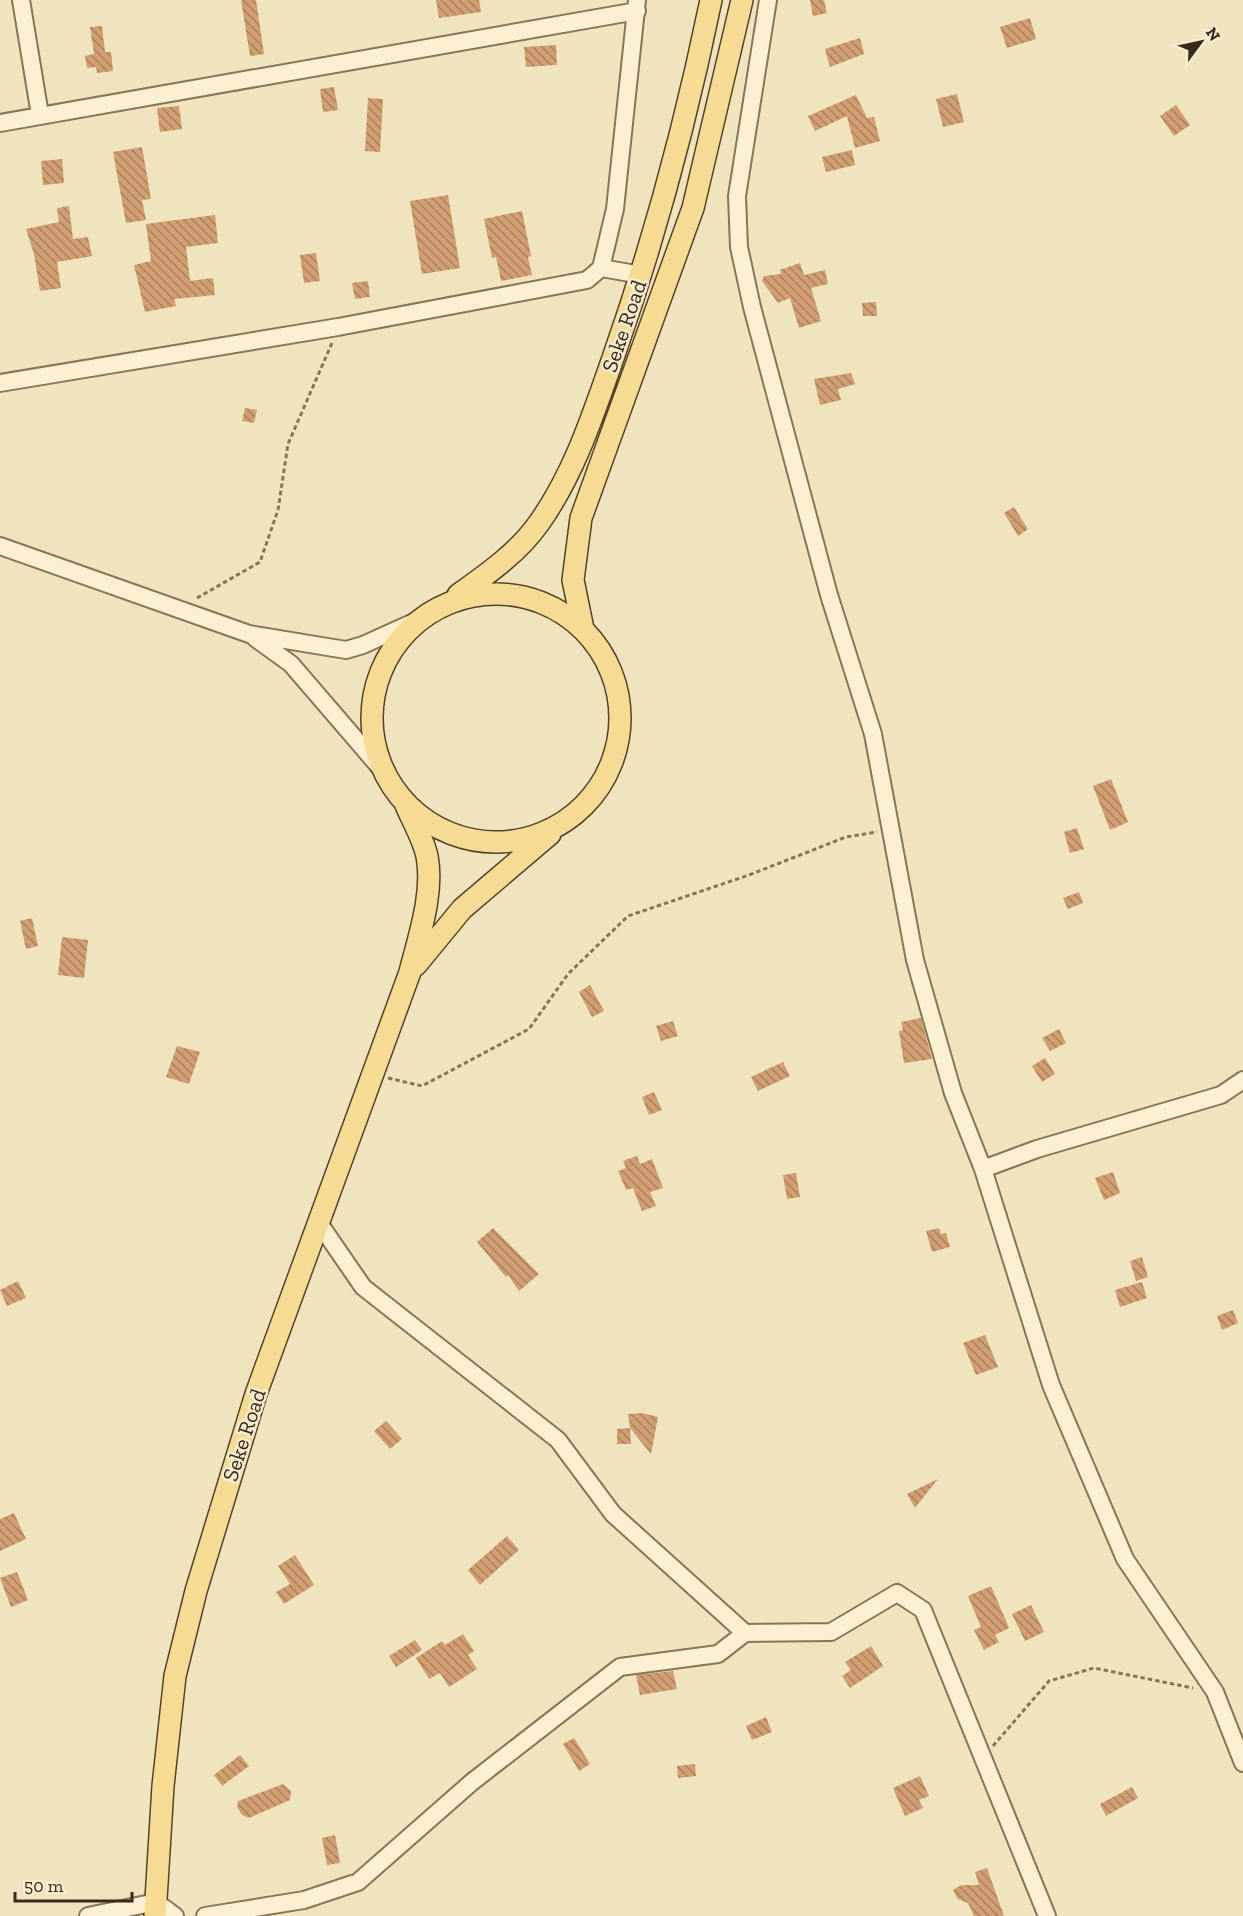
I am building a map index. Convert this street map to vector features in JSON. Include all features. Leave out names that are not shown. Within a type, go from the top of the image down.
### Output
[{"type":"main road","name":"Seke Road","points":[[447,602],[471,595],[495,592],[519,595],[543,602],[564,613],[583,629],[599,648],[616,687],[620,720],[618,745],[610,769],[597,791],[581,809],[561,825],[508,842],[480,842],[452,834],[427,821],[405,803],[383,771],[374,745],[371,717],[374,690],[383,664],[397,641],[416,621],[447,602],[510,554],[537,526],[561,490],[590,424],[642,275],[699,59],[711,0]]},
{"type":"main road","name":"Seke Road","points":[[583,629],[573,580],[581,518],[693,208],[742,0]]},
{"type":"main road","points":[[405,803],[426,854],[429,873],[421,925],[410,972]]},
{"type":"main road","points":[[410,972],[440,932],[462,909],[561,825]]},
{"type":"main road","name":"Seke Road","points":[[156,1909],[163,1786],[175,1676],[195,1592],[256,1394],[410,972]]},
{"type":"street","points":[[21,0],[40,115]]},
{"type":"street","points":[[768,0],[737,195],[739,247],[755,319],[829,595],[873,734],[915,960],[953,1093],[983,1169],[1051,1385],[1125,1559],[1215,1692],[1243,1763]]},
{"type":"street","points":[[0,123],[637,5],[615,209],[601,268],[587,280],[338,327],[0,383]]},
{"type":"street","points":[[601,268],[642,275]]},
{"type":"street","points":[[0,546],[249,634],[346,650],[363,645],[416,621]]},
{"type":"street","points":[[249,634],[291,664],[383,771]]},
{"type":"street","points":[[983,1169],[1037,1149],[1221,1095],[1243,1080]]},
{"type":"street","points":[[319,1223],[363,1287],[558,1440],[613,1514],[745,1633]]},
{"type":"street","points":[[205,1916],[304,1900],[358,1882],[472,1782],[620,1667],[718,1654],[745,1633],[831,1632],[897,1593],[923,1610],[1047,1916]]},
{"type":"street","points":[[88,1916],[156,1909],[175,1916]]},
{"type":"path","points":[[179,608],[260,562],[278,510],[288,444],[321,373],[338,327]]},
{"type":"path","points":[[373,1075],[423,1086],[529,1029],[568,974],[628,916],[749,875],[846,837],[890,830]]},
{"type":"path","points":[[984,1756],[1049,1681],[1094,1668],[1215,1692]]},
{"type":"building","points":[[241,0],[256,0],[264,54],[250,56]]},
{"type":"building","points":[[436,0],[479,0],[481,12],[439,18]]},
{"type":"building","points":[[810,0],[824,0],[827,13],[813,16]]},
{"type":"building","points":[[1030,18],[1036,39],[1007,48],[1000,27]]},
{"type":"building","points":[[102,26],[105,52],[111,52],[113,71],[97,73],[96,67],[87,68],[85,56],[94,54],[90,27]]},
{"type":"building","points":[[860,38],[864,54],[830,67],[825,49]]},
{"type":"building","points":[[556,45],[557,65],[526,67],[524,47]]},
{"type":"building","points":[[334,87],[338,110],[323,112],[320,89]]},
{"type":"building","points":[[957,94],[964,122],[943,127],[936,99]]},
{"type":"building","points":[[856,95],[867,118],[874,117],[880,141],[855,148],[847,116],[815,131],[808,116]]},
{"type":"building","points":[[368,98],[383,99],[380,152],[365,151]]},
{"type":"building","points":[[1176,105],[1190,125],[1174,136],[1160,116]]},
{"type":"building","points":[[179,106],[182,129],[160,132],[157,108]]},
{"type":"building","points":[[142,147],[151,199],[142,200],[146,220],[126,223],[113,152]]},
{"type":"building","points":[[852,150],[855,165],[826,172],[822,157]]},
{"type":"building","points":[[62,159],[64,183],[43,185],[41,161]]},
{"type":"building","points":[[448,195],[460,268],[422,274],[410,201]]},
{"type":"building","points":[[69,206],[73,239],[88,237],[92,256],[57,262],[61,288],[40,291],[34,254],[26,229],[59,222],[57,208]]},
{"type":"building","points":[[522,211],[531,256],[528,257],[532,275],[501,281],[496,257],[492,258],[484,219]]},
{"type":"building","points":[[215,215],[218,243],[186,247],[190,281],[213,278],[215,295],[174,299],[176,306],[145,312],[134,265],[151,261],[146,224]]},
{"type":"building","points":[[316,253],[320,281],[304,283],[300,255]]},
{"type":"building","points":[[800,263],[804,275],[825,270],[828,284],[811,288],[821,321],[799,328],[790,298],[778,303],[762,281],[764,276],[781,274],[780,270]]},
{"type":"building","points":[[368,281],[370,297],[355,299],[352,283]]},
{"type":"building","points":[[876,302],[877,316],[863,316],[862,303]]},
{"type":"building","points":[[851,373],[855,384],[838,389],[841,400],[820,405],[814,379]]},
{"type":"building","points":[[245,408],[257,410],[254,423],[242,421]]},
{"type":"building","points":[[1014,507],[1028,529],[1018,536],[1004,513]]},
{"type":"building","points":[[1111,779],[1128,822],[1110,830],[1093,786]]},
{"type":"building","points":[[1077,828],[1084,849],[1070,853],[1064,832]]},
{"type":"building","points":[[1079,892],[1083,903],[1068,909],[1063,898]]},
{"type":"building","points":[[32,918],[38,946],[26,949],[20,921]]},
{"type":"building","points":[[62,937],[88,940],[84,978],[58,975]]},
{"type":"building","points":[[590,985],[604,1011],[592,1017],[579,992]]},
{"type":"building","points":[[921,1018],[932,1059],[904,1063],[899,1031],[903,1030],[901,1022]]},
{"type":"building","points":[[673,1021],[678,1036],[661,1041],[656,1026]]},
{"type":"building","points":[[1059,1029],[1066,1043],[1050,1051],[1042,1038]]},
{"type":"building","points":[[177,1046],[200,1052],[189,1084],[166,1077]]},
{"type":"building","points":[[1045,1058],[1055,1074],[1042,1082],[1032,1066]]},
{"type":"building","points":[[783,1062],[790,1076],[758,1091],[751,1077]]},
{"type":"building","points":[[654,1092],[662,1110],[649,1115],[642,1097]]},
{"type":"building","points":[[637,1156],[640,1164],[652,1159],[663,1188],[650,1192],[656,1206],[642,1211],[633,1188],[626,1190],[618,1171],[626,1168],[623,1161]]},
{"type":"building","points":[[1113,1172],[1120,1193],[1104,1200],[1095,1178]]},
{"type":"building","points":[[796,1173],[800,1197],[787,1199],[783,1175]]},
{"type":"building","points":[[493,1228],[539,1274],[519,1291],[508,1275],[506,1277],[477,1242]]},
{"type":"building","points":[[939,1228],[941,1234],[946,1233],[950,1247],[932,1252],[926,1231]]},
{"type":"building","points":[[1142,1257],[1148,1277],[1136,1281],[1130,1261]]},
{"type":"building","points":[[18,1281],[26,1298],[7,1306],[0,1290]]},
{"type":"building","points":[[1142,1282],[1147,1298],[1120,1307],[1115,1290]]},
{"type":"building","points":[[1233,1310],[1238,1323],[1222,1330],[1217,1316]]},
{"type":"building","points":[[985,1335],[998,1367],[976,1375],[963,1343]]},
{"type":"building","points":[[642,1413],[658,1417],[651,1454],[630,1428],[628,1414]]},
{"type":"building","points":[[386,1421],[402,1439],[390,1449],[374,1431]]},
{"type":"building","points":[[630,1428],[631,1444],[617,1444],[617,1429]]},
{"type":"building","points":[[938,1479],[915,1508],[907,1494]]},
{"type":"building","points":[[14,1513],[26,1539],[0,1551],[0,1519]]},
{"type":"building","points":[[507,1536],[519,1550],[480,1585],[468,1570]]},
{"type":"building","points":[[295,1555],[314,1585],[284,1604],[276,1592],[290,1584],[278,1566]]},
{"type":"building","points":[[17,1572],[28,1600],[11,1607],[0,1578]]},
{"type":"building","points":[[991,1586],[1009,1628],[995,1635],[999,1642],[984,1650],[974,1630],[981,1627],[968,1596]]},
{"type":"building","points":[[1031,1605],[1044,1632],[1025,1641],[1012,1614]]},
{"type":"building","points":[[463,1634],[474,1651],[468,1655],[477,1669],[449,1687],[440,1673],[429,1679],[416,1658],[442,1641],[445,1645]]},
{"type":"building","points":[[415,1640],[422,1650],[396,1667],[389,1656]]},
{"type":"building","points":[[871,1646],[883,1666],[850,1688],[842,1676],[851,1670],[845,1662]]},
{"type":"building","points":[[673,1671],[677,1689],[640,1695],[636,1675]]},
{"type":"building","points":[[766,1717],[772,1732],[752,1740],[746,1726]]},
{"type":"building","points":[[574,1738],[590,1764],[579,1771],[563,1744]]},
{"type":"building","points":[[240,1755],[249,1766],[222,1786],[214,1775]]},
{"type":"building","points":[[695,1764],[696,1776],[678,1778],[677,1766]]},
{"type":"building","points":[[920,1776],[929,1796],[919,1800],[923,1808],[905,1816],[893,1788]]},
{"type":"building","points":[[283,1784],[291,1791],[290,1800],[249,1818],[242,1815],[237,1807],[238,1801]]},
{"type":"building","points":[[1132,1787],[1138,1798],[1106,1816],[1100,1804]]},
{"type":"building","points":[[335,1835],[340,1863],[327,1865],[322,1838]]},
{"type":"building","points":[[987,1868],[1004,1916],[974,1916],[968,1903],[958,1899],[953,1890],[961,1885],[979,1885],[975,1872]]}]
